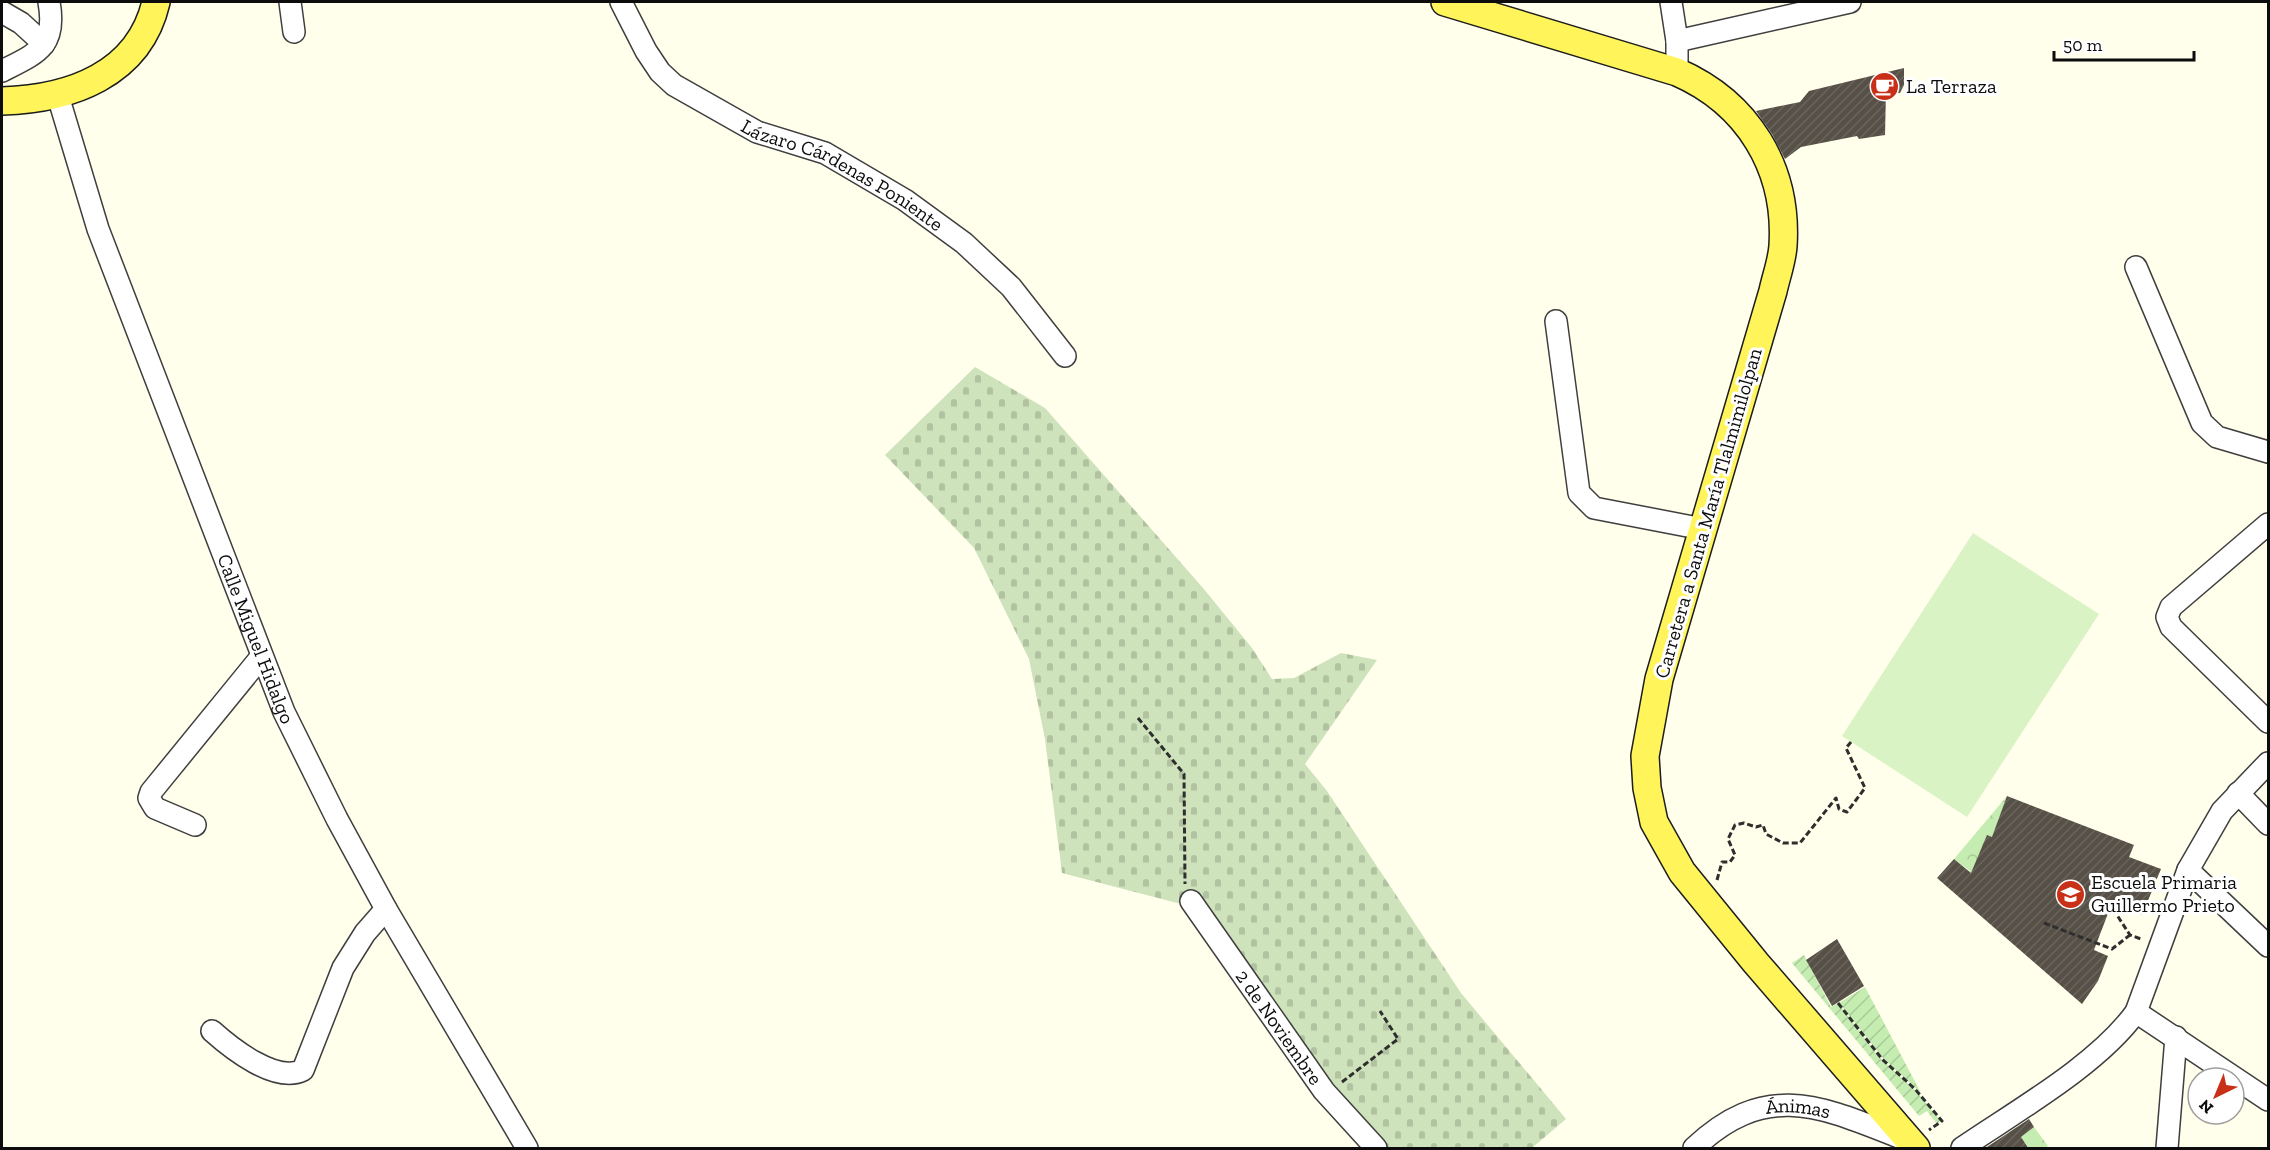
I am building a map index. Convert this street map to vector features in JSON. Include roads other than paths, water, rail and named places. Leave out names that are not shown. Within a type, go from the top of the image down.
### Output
[{"type":"main road","points":[[2,101],[34,100],[58,96],[108,73],[130,54],[142,37],[156,2]]},
{"type":"main road","name":"Carretera a Santa María Tlalmimilolpan","points":[[1445,2],[1677,72],[1718,93],[1731,105],[1755,134],[1770,165],[1782,221],[1783,247],[1773,291],[1659,679],[1646,756],[1647,788],[1654,822],[1669,852],[1756,963],[1912,1145]]},
{"type":"street","points":[[2,71],[24,60],[44,44],[50,35],[52,21],[49,2]]},
{"type":"street","points":[[142,2],[142,37]]},
{"type":"street","points":[[290,2],[294,32]]},
{"type":"street","name":"Lázaro Cárdenas Poniente","points":[[621,2],[646,51],[660,72],[674,85],[757,132],[825,153],[905,200],[964,243],[1011,287],[1065,356]]},
{"type":"street","points":[[1671,2],[1677,41],[1677,72]]},
{"type":"street","points":[[1677,41],[1850,2]]},
{"type":"street","points":[[2,12],[21,23],[44,44]]},
{"type":"street","name":"Calle Miguel Hidalgo","points":[[58,96],[102,240],[164,396],[261,657],[305,755],[386,909],[527,1149]]},
{"type":"street","points":[[2136,267],[2202,423],[2217,437],[2268,452]]},
{"type":"street","points":[[1556,321],[1579,493],[1594,508],[1703,530]]},
{"type":"street","points":[[2268,524],[2171,607],[2167,617],[2171,627],[2268,722]]},
{"type":"street","points":[[195,825],[155,808],[149,798],[151,792],[261,657]]},
{"type":"street","points":[[1962,1149],[2096,1055],[2118,1035],[2136,1012],[2188,870],[2214,824],[2238,793],[2268,763]]},
{"type":"street","points":[[2238,793],[2268,824]]},
{"type":"street","points":[[2188,870],[2268,946]]},
{"type":"street","name":"2 de Noviembre","points":[[1191,902],[1324,1091],[1376,1149]]},
{"type":"street","points":[[212,1031],[250,1060],[288,1072],[303,1070],[347,959],[386,909]]},
{"type":"street","points":[[2136,1012],[2268,1100]]},
{"type":"street","points":[[2167,1149],[2176,1037]]},
{"type":"street","name":"Ánimas","points":[[1694,1149],[1721,1126],[1736,1117],[1782,1104],[1808,1105],[1912,1145]]},
{"type":"place","name":"La Terraza","points":[[1885,86]]},
{"type":"place","name":"Escuela Primaria Guillermo Prieto","points":[[2070,894]]}]
